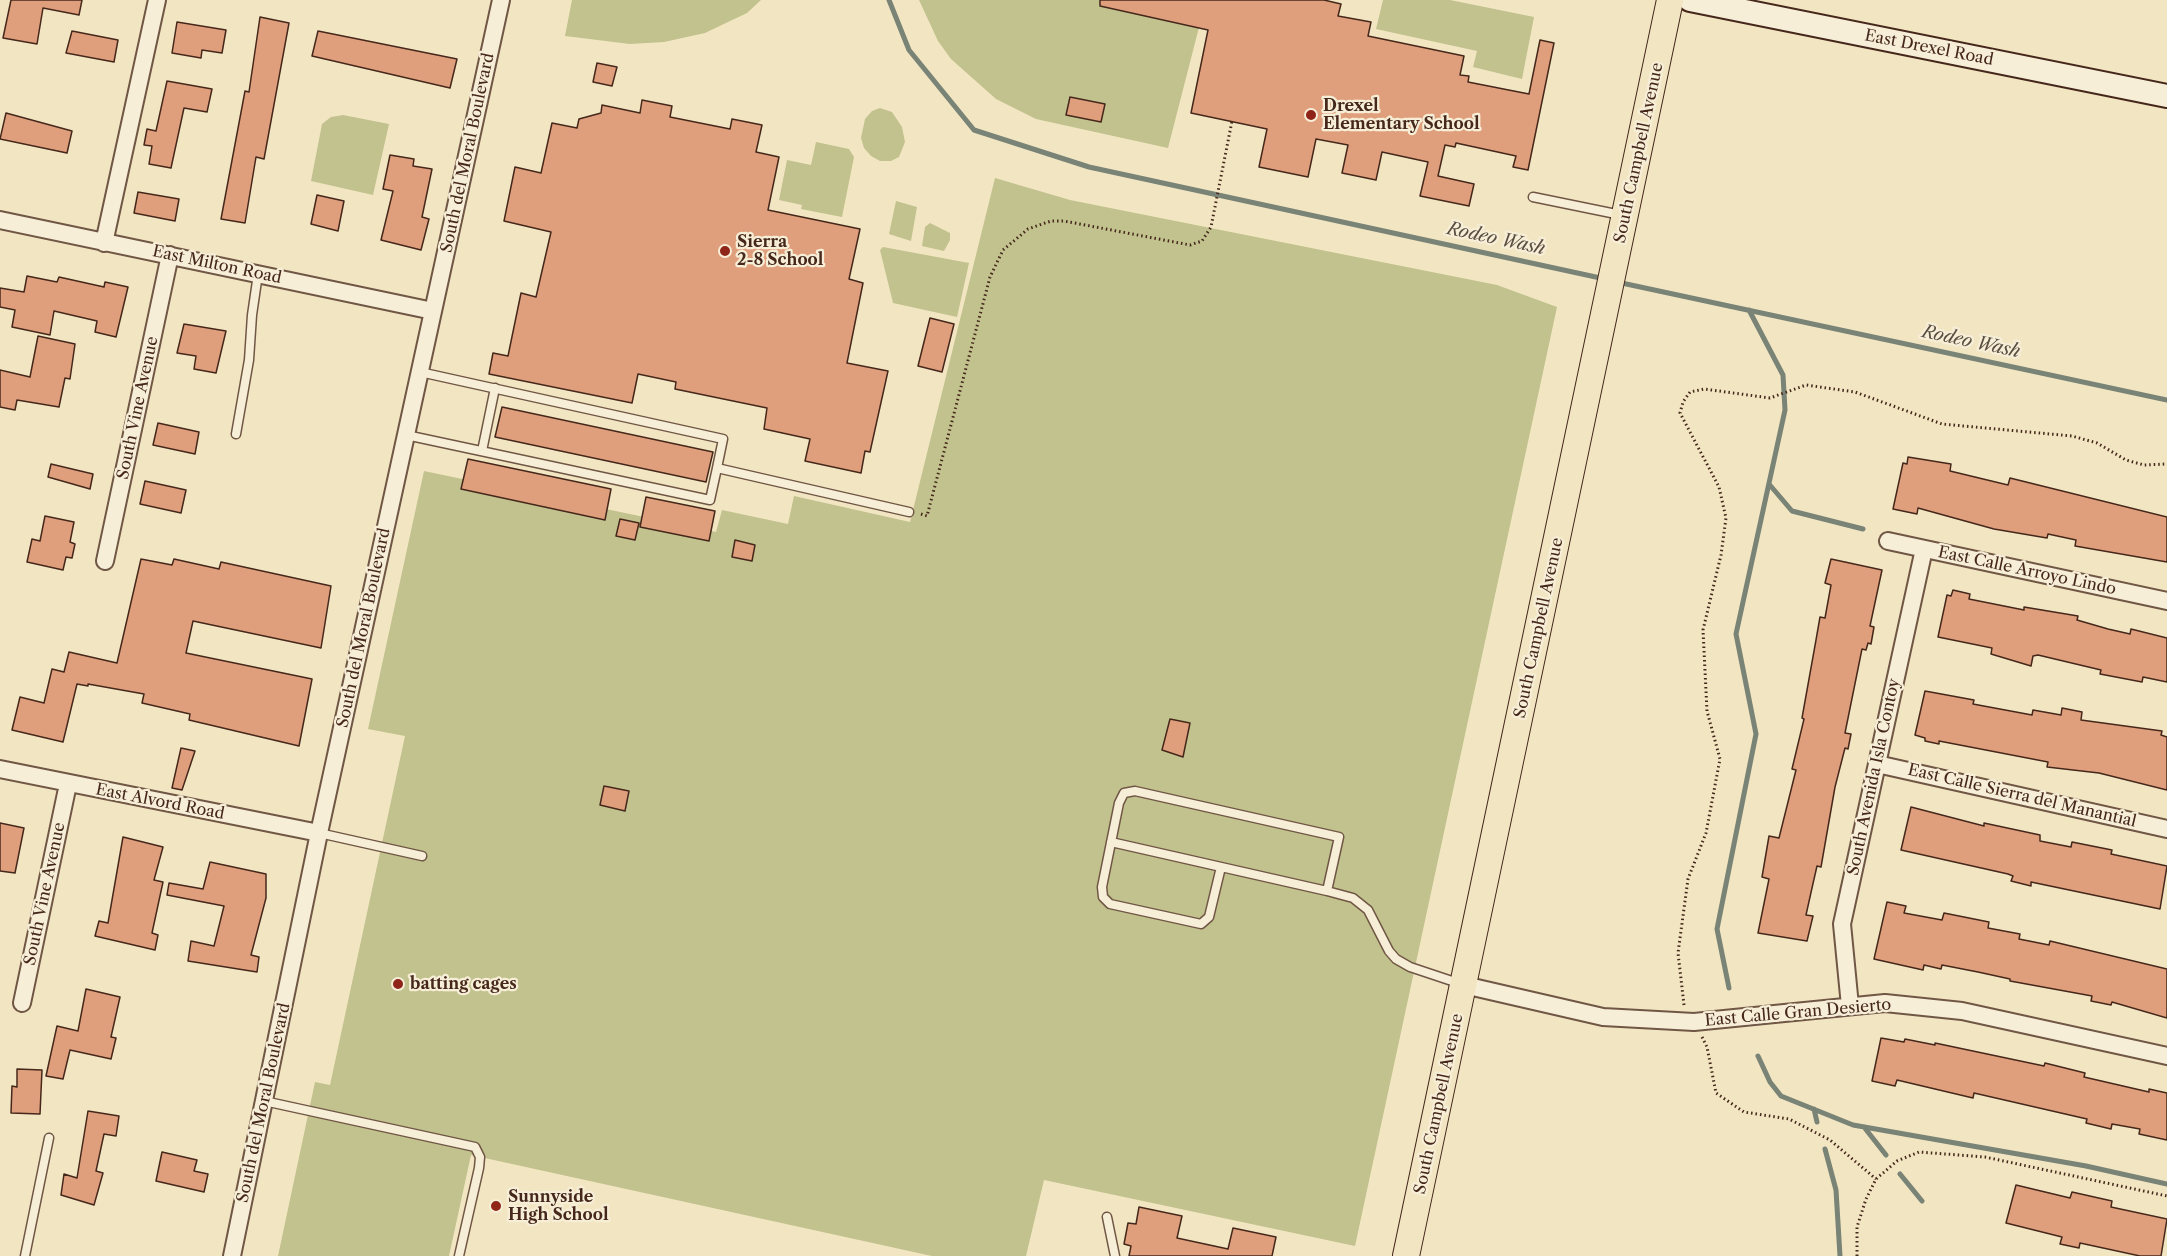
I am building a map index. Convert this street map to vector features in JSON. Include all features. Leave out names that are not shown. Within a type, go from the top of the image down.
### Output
[{"type":"main road","name":"South Campbell Avenue","points":[[1406,1256],[1670,0]]},
{"type":"street","points":[[104,243],[157,0]]},
{"type":"street","name":"South del Moral Boulevard","points":[[232,1256],[320,833],[501,0]]},
{"type":"street","name":"East Drexel Road","points":[[1690,0],[2167,96]]},
{"type":"street","name":"East Milton Road","points":[[0,220],[433,311]]},
{"type":"street","name":"South Vine Avenue","points":[[105,561],[170,255]]},
{"type":"street","name":"East Calle Arroyo Lindo","points":[[1888,541],[2167,601]]},
{"type":"street","name":"South Avenida Isla Contoy","points":[[1850,1006],[1842,924],[1924,549]]},
{"type":"street","name":"East Calle Sierra del Manantial","points":[[1877,764],[2167,829]]},
{"type":"street","name":"East Alvord Road","points":[[0,769],[320,833]]},
{"type":"street","name":"South Vine Avenue","points":[[22,1003],[68,784]]},
{"type":"street","name":"East Calle Gran Desierto","points":[[1464,985],[1603,1017],[1694,1022],[1885,1003],[1962,1011],[2167,1056]]},
{"type":"lane","points":[[1533,197],[1625,216]]},
{"type":"lane","points":[[236,434],[249,360],[258,274]]},
{"type":"lane","points":[[406,435],[710,500],[723,439],[420,372]]},
{"type":"lane","points":[[482,451],[495,388]]},
{"type":"lane","points":[[717,468],[909,512]]},
{"type":"lane","points":[[1221,867],[1209,917],[1201,924],[1110,904],[1103,897],[1102,887],[1119,803],[1124,793],[1135,791],[1339,837],[1327,891]]},
{"type":"lane","points":[[320,833],[422,856]]},
{"type":"lane","points":[[1111,842],[1353,898],[1368,910],[1395,959],[1410,967],[1464,985]]},
{"type":"lane","points":[[264,1101],[475,1147],[480,1157],[479,1168],[459,1256]]},
{"type":"lane","points":[[25,1256],[49,1138]]},
{"type":"lane","points":[[1107,1217],[1115,1256]]},
{"type":"path","points":[[909,512],[927,516],[990,277],[997,259],[1010,241],[1028,229],[1051,221],[1079,223],[1190,245],[1202,242],[1211,227],[1232,121]]},
{"type":"path","points":[[1876,1179],[1830,1140],[1789,1119],[1744,1112],[1716,1093],[1707,1047],[1682,1001],[1678,953],[1688,879],[1706,833],[1720,759],[1707,711],[1703,630],[1721,555],[1726,518],[1719,487],[1680,413],[1683,402],[1690,392],[1704,389],[1770,398],[1806,385],[1856,392],[1942,424],[2072,436],[2097,443],[2126,460],[2144,465],[2167,464]]},
{"type":"path","points":[[1857,1256],[1857,1227],[1866,1199],[1876,1179],[1897,1161],[1919,1152],[1985,1157],[2167,1196]]},
{"type":"green space","points":[[572,0],[761,0],[747,13],[705,33],[664,42],[630,44],[565,36]]},
{"type":"green space","points":[[919,0],[1206,0],[1168,148],[1036,119],[996,99],[951,59],[938,41]]},
{"type":"green space","points":[[1383,0],[1450,0],[1534,17],[1522,79],[1473,67],[1477,51],[1376,29]]},
{"type":"green space","points":[[880,108],[892,112],[902,127],[905,142],[899,157],[891,161],[880,161],[871,156],[864,148],[861,138],[865,119],[872,111]]},
{"type":"green space","points":[[343,115],[389,124],[373,195],[311,181],[322,124],[331,117]]},
{"type":"green space","points":[[816,142],[849,149],[854,157],[842,217],[801,209],[802,205],[779,200],[787,160],[811,165]]},
{"type":"green space","points":[[995,178],[1070,200],[1497,285],[1557,307],[1355,1246],[1044,1180],[1026,1256],[932,1256],[471,1155],[449,1256],[278,1256],[315,1082],[330,1085],[405,736],[368,729],[424,471],[716,532],[722,510],[788,524],[794,496],[910,522]]},
{"type":"green space","points":[[896,201],[917,207],[911,241],[889,234]]},
{"type":"green space","points":[[930,223],[950,233],[950,240],[944,251],[922,246],[925,227]]},
{"type":"green space","points":[[883,247],[969,263],[957,317],[893,303],[880,250]]},
{"type":"building","points":[[11,0],[82,0],[79,15],[43,8],[37,44],[3,38]]},
{"type":"building","points":[[1100,0],[1324,0],[1341,4],[1338,16],[1371,22],[1368,36],[1464,56],[1460,75],[1469,76],[1468,82],[1529,94],[1540,40],[1554,43],[1528,170],[1513,167],[1516,156],[1456,143],[1455,147],[1445,145],[1438,176],[1474,184],[1469,206],[1420,196],[1428,162],[1382,152],[1376,180],[1342,173],[1348,145],[1316,139],[1308,177],[1259,167],[1267,129],[1191,113],[1208,30],[1100,6]]},
{"type":"building","points":[[260,17],[289,23],[264,159],[256,157],[245,223],[221,219],[245,91],[249,92]]},
{"type":"building","points":[[177,22],[226,30],[222,53],[202,50],[201,58],[172,53]]},
{"type":"building","points":[[72,31],[118,40],[114,62],[66,53]]},
{"type":"building","points":[[318,31],[457,59],[450,88],[312,56]]},
{"type":"building","points":[[597,63],[617,67],[612,86],[593,82]]},
{"type":"building","points":[[167,81],[212,89],[207,112],[184,108],[171,168],[149,164],[152,146],[144,145],[147,129],[156,131]]},
{"type":"building","points":[[1070,97],[1105,104],[1101,122],[1066,115]]},
{"type":"building","points":[[642,100],[672,106],[670,117],[730,129],[732,119],[762,125],[756,152],[779,157],[768,210],[860,229],[849,279],[863,283],[847,363],[888,371],[870,452],[865,451],[861,473],[805,461],[810,439],[764,429],[767,408],[675,389],[676,382],[638,374],[632,403],[489,374],[493,353],[508,356],[521,293],[536,297],[551,232],[504,221],[515,167],[541,173],[552,123],[577,128],[579,119],[601,113],[602,105],[640,113]]},
{"type":"building","points":[[6,113],[72,131],[67,153],[0,139]]},
{"type":"building","points":[[390,155],[414,159],[413,166],[432,169],[422,217],[429,219],[421,250],[381,240],[393,191],[383,189]]},
{"type":"building","points":[[138,192],[179,199],[175,221],[134,213]]},
{"type":"building","points":[[317,195],[344,201],[338,231],[311,224]]},
{"type":"building","points":[[27,276],[57,282],[59,277],[104,287],[105,282],[128,287],[116,337],[95,332],[97,321],[54,311],[50,335],[12,327],[15,310],[0,307],[0,288],[24,292]]},
{"type":"building","points":[[930,318],[954,324],[942,372],[918,366]]},
{"type":"building","points":[[184,324],[226,331],[216,373],[194,369],[196,356],[177,353]]},
{"type":"building","points":[[38,336],[75,344],[70,379],[65,378],[59,407],[17,400],[15,410],[0,407],[0,370],[30,377]]},
{"type":"building","points":[[502,407],[713,452],[706,482],[495,437]]},
{"type":"building","points":[[158,423],[199,432],[195,454],[153,445]]},
{"type":"building","points":[[1908,457],[1951,464],[1950,471],[2008,485],[2010,478],[2167,517],[2167,562],[2075,546],[2076,540],[2048,534],[2047,538],[1994,529],[1918,508],[1917,514],[1893,509],[1903,463],[1907,464]]},
{"type":"building","points":[[468,459],[611,489],[605,520],[461,489]]},
{"type":"building","points":[[51,464],[93,474],[90,489],[48,477]]},
{"type":"building","points":[[145,481],[186,490],[181,513],[140,504]]},
{"type":"building","points":[[646,497],[715,511],[709,541],[640,527]]},
{"type":"building","points":[[45,516],[74,522],[70,542],[75,544],[72,558],[66,557],[63,570],[27,562],[32,539],[40,541]]},
{"type":"building","points":[[620,519],[639,523],[635,540],[616,536]]},
{"type":"building","points":[[735,540],[755,545],[752,561],[732,557]]},
{"type":"building","points":[[141,559],[172,565],[174,559],[219,569],[221,562],[331,586],[321,648],[193,621],[186,653],[312,679],[299,746],[189,720],[190,714],[142,703],[144,694],[88,684],[88,686],[77,684],[63,742],[12,730],[20,697],[44,703],[52,669],[64,672],[69,652],[117,663]]},
{"type":"building","points":[[1831,559],[1882,570],[1870,626],[1874,627],[1871,644],[1868,643],[1866,650],[1862,649],[1845,733],[1851,734],[1848,749],[1845,748],[1835,787],[1821,867],[1817,866],[1806,915],[1813,916],[1807,941],[1758,933],[1769,879],[1762,877],[1769,836],[1779,838],[1796,770],[1792,769],[1804,719],[1802,718],[1820,617],[1825,618],[1831,585],[1825,583]]},
{"type":"building","points":[[1953,590],[1970,594],[1969,599],[2024,610],[2024,607],[2078,616],[2077,620],[2108,629],[2130,634],[2131,629],[2167,638],[2167,682],[2143,677],[2142,682],[2100,674],[2101,670],[2038,655],[2033,656],[2031,666],[1991,654],[1992,648],[1938,637],[1947,595],[1951,596]]},
{"type":"building","points":[[1925,691],[1974,700],[1973,704],[2032,715],[2033,710],[2061,715],[2062,708],[2082,712],[2081,720],[2162,731],[2161,735],[2167,737],[2167,790],[2099,773],[2047,767],[2048,762],[1939,741],[1939,744],[1925,741],[1925,738],[1915,735]]},
{"type":"building","points":[[1170,719],[1190,723],[1183,757],[1162,750]]},
{"type":"building","points":[[181,748],[195,751],[182,790],[172,788]]},
{"type":"building","points":[[604,786],[629,791],[625,811],[600,805]]},
{"type":"building","points":[[1911,807],[1984,826],[1984,823],[2040,835],[2040,841],[2071,847],[2072,842],[2112,850],[2111,854],[2167,866],[2160,909],[2031,882],[2031,886],[2011,881],[2013,876],[2008,874],[1901,850]]},
{"type":"building","points":[[0,823],[24,828],[15,873],[0,871]]},
{"type":"building","points":[[123,837],[163,847],[154,880],[163,882],[152,933],[158,935],[155,950],[95,936],[99,921],[108,923]]},
{"type":"building","points":[[210,862],[266,874],[266,898],[251,955],[259,957],[257,972],[188,961],[191,941],[214,946],[224,906],[167,895],[169,883],[203,889]]},
{"type":"building","points":[[1887,902],[1906,906],[1904,913],[1942,920],[1944,913],[1989,922],[1988,928],[2020,934],[2019,939],[2049,945],[2050,941],[2167,969],[2167,1018],[2112,1002],[2111,1005],[2091,1001],[2092,996],[2010,981],[2010,979],[1978,972],[1942,965],[1941,969],[1924,965],[1923,970],[1874,959]]},
{"type":"building","points":[[86,989],[120,997],[111,1037],[116,1038],[111,1059],[70,1050],[63,1079],[46,1076],[57,1026],[78,1031]]},
{"type":"building","points":[[1881,1038],[1904,1042],[1905,1039],[1935,1045],[1935,1043],[2044,1066],[2045,1063],[2085,1073],[2084,1077],[2149,1092],[2149,1089],[2167,1093],[2167,1140],[2139,1134],[2140,1129],[2112,1124],[2111,1129],[2086,1123],[2087,1119],[1974,1093],[1973,1098],[1897,1080],[1895,1086],[1872,1081]]},
{"type":"building","points":[[17,1069],[42,1070],[40,1114],[11,1113],[12,1086],[17,1087]]},
{"type":"building","points":[[88,1111],[119,1116],[116,1136],[104,1134],[96,1171],[103,1173],[94,1205],[61,1195],[64,1174],[77,1178]]},
{"type":"building","points":[[162,1152],[197,1160],[194,1171],[208,1174],[204,1192],[156,1181]]},
{"type":"building","points":[[2016,1185],[2070,1198],[2072,1192],[2112,1201],[2111,1207],[2167,1219],[2161,1256],[2140,1256],[2080,1243],[2079,1248],[2060,1244],[2062,1237],[2006,1223]]},
{"type":"building","points":[[1139,1207],[1182,1216],[1177,1238],[1228,1249],[1233,1228],[1276,1237],[1272,1256],[1129,1256],[1131,1246],[1124,1244],[1128,1223],[1136,1224]]},
{"type":"waterway","name":"Rodeo Wash","points":[[889,0],[909,50],[974,130],[1089,167],[1605,279]]},
{"type":"waterway","name":"Rodeo Wash","points":[[1617,282],[2167,400]]},
{"type":"waterway","points":[[1729,988],[1717,929],[1756,734],[1736,634],[1785,410],[1783,375],[1749,310]]},
{"type":"waterway","points":[[1769,484],[1792,511],[1863,529]]},
{"type":"waterway","points":[[1758,1056],[1770,1082],[1781,1096],[1853,1125],[2086,1166],[2167,1184]]},
{"type":"waterway","points":[[1814,1109],[1817,1122]]},
{"type":"waterway","points":[[1864,1127],[1886,1155]]},
{"type":"waterway","points":[[1825,1149],[1836,1190],[1840,1256]]},
{"type":"waterway","points":[[1900,1174],[1922,1201]]},
{"type":"place","name":"Drexel Elementary School","points":[[1311,115]]},
{"type":"place","name":"Sierra 2-8 School","points":[[725,251]]},
{"type":"place","name":"batting cages","points":[[398,984]]},
{"type":"place","name":"Sunnyside High School","points":[[496,1206]]}]
